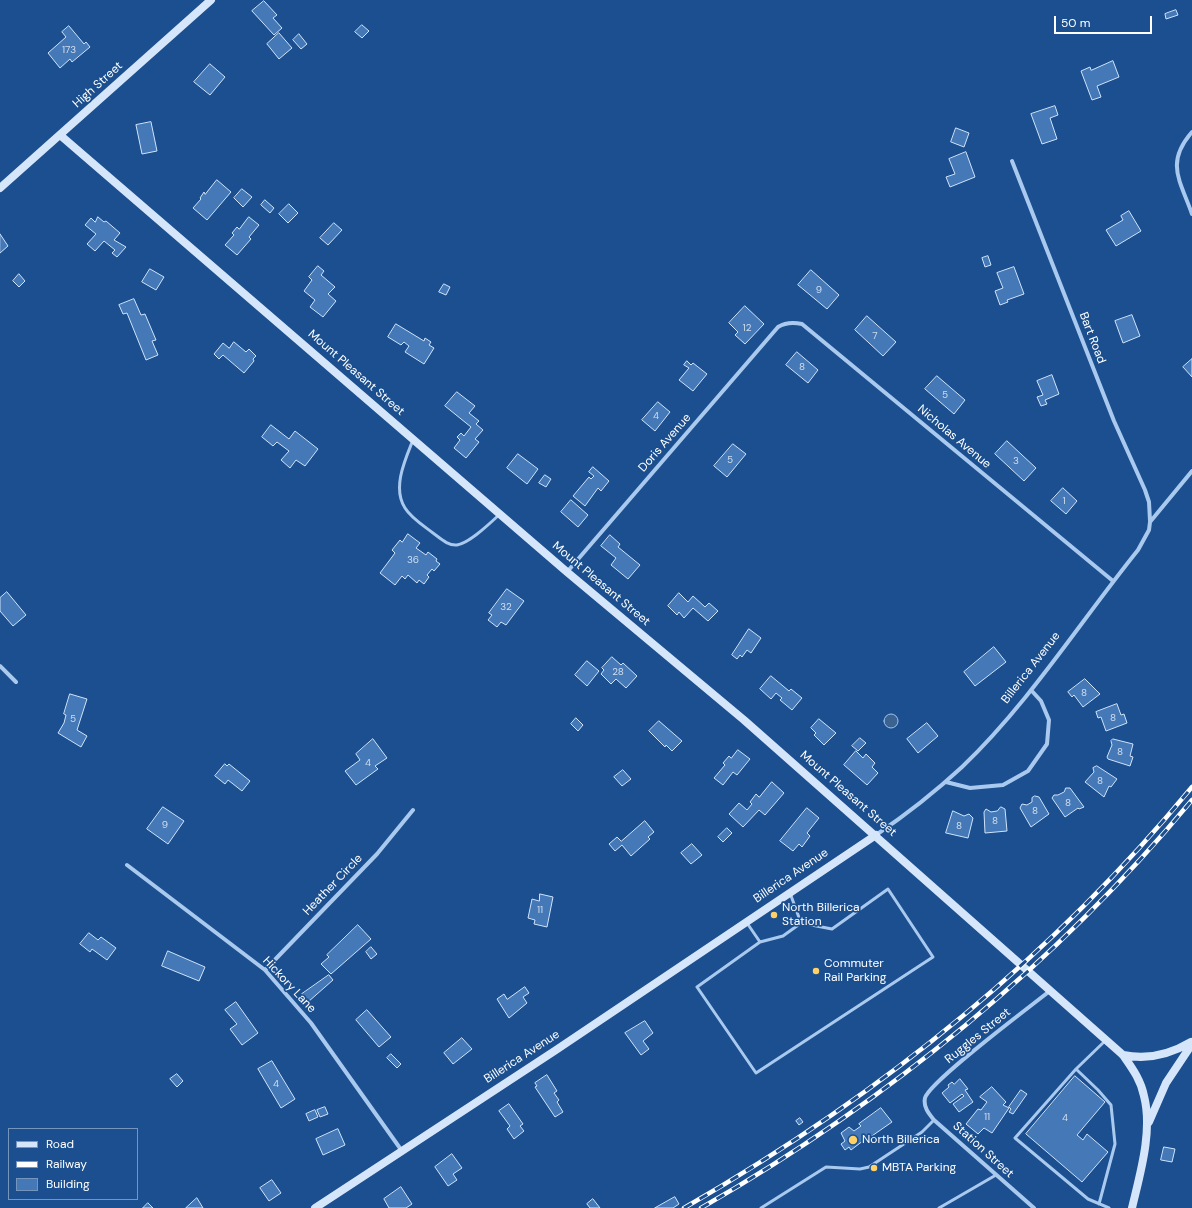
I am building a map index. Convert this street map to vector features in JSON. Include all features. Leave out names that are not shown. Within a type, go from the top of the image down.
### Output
[{"type":"main road","name":"High Street","points":[[0,188],[211,0]]},
{"type":"main road","name":"Mount Pleasant Street","points":[[60,135],[414,438],[567,572],[744,720],[876,835],[1123,1055],[1138,1079],[1144,1096],[1147,1127]]},
{"type":"main road","name":"Billerica Avenue","points":[[315,1208],[876,835]]},
{"type":"main road","points":[[1123,1055],[1137,1057],[1153,1056],[1176,1050],[1192,1043]]},
{"type":"main road","points":[[1132,1208],[1147,1127],[1166,1083],[1192,1043]]},
{"type":"street","points":[[1192,132],[1178,152],[1177,168],[1192,214]]},
{"type":"street","name":"Bart Road","points":[[1012,161],[1114,421],[1145,490],[1150,522]]},
{"type":"street","name":"Nicholas Avenue","points":[[778,327],[789,322],[802,324],[1113,581]]},
{"type":"street","name":"Doris Avenue","points":[[567,572],[778,327]]},
{"type":"street","name":"Billerica Avenue","points":[[876,835],[916,807],[946,782],[980,749],[1031,690],[1145,540],[1150,522],[1192,471]]},
{"type":"street","points":[[0,666],[16,682]]},
{"type":"street","points":[[946,782],[970,788],[1003,785],[1028,771],[1047,744],[1049,720],[1041,701],[1031,690]]},
{"type":"street","name":"Heather Circle","points":[[264,970],[378,854],[413,810]]},
{"type":"street","name":"Hickory Lane","points":[[127,865],[264,970],[311,1023],[402,1151]]},
{"type":"street","name":"Ruggles Street","points":[[925,1102],[928,1091],[946,1075],[1051,990]]},
{"type":"street","name":"Station Street","points":[[925,1102],[926,1108],[934,1120],[1034,1208]]},
{"type":"lane","points":[[414,438],[403,465],[400,491],[405,509],[447,543],[456,545],[471,538],[501,513]]},
{"type":"lane","points":[[888,889],[933,957],[756,1073],[697,987],[760,942],[783,936],[801,923],[832,929],[888,889]]},
{"type":"lane","points":[[789,892],[801,923]]},
{"type":"lane","points":[[746,921],[760,942]]},
{"type":"lane","points":[[1106,1040],[1076,1069],[1015,1138],[1088,1199],[1109,1208]]},
{"type":"lane","points":[[1076,1069],[1098,1090],[1111,1106],[1115,1144],[1099,1204]]},
{"type":"lane","points":[[761,1208],[826,1167],[860,1169],[873,1165],[922,1132],[934,1120]]},
{"type":"lane","points":[[939,1208],[996,1175]]},
{"type":"water","points":[[888,714],[894,714],[898,718],[898,724],[894,728],[888,728],[884,724],[884,718]]},
{"type":"building","points":[[264,1],[277,15],[273,18],[282,28],[274,35],[252,11]]},
{"type":"building","points":[[1176,10],[1178,15],[1166,19],[1165,14]]},
{"type":"building","points":[[362,25],[369,31],[362,38],[355,32]]},
{"type":"building","points":[[69,26],[84,44],[86,42],[90,47],[72,62],[70,59],[60,68],[48,53],[66,37],[62,32]]},
{"type":"building","points":[[279,33],[292,48],[279,59],[267,44]]},
{"type":"building","points":[[299,34],[307,44],[301,49],[293,40]]},
{"type":"building","points":[[1113,61],[1119,77],[1097,86],[1101,97],[1092,100],[1081,71],[1090,67],[1091,70]]},
{"type":"building","points":[[210,64],[225,77],[210,95],[194,82]]},
{"type":"building","points":[[1055,106],[1058,115],[1050,118],[1057,139],[1042,144],[1031,114]]},
{"type":"building","points":[[151,122],[157,151],[142,154],[136,125]]},
{"type":"building","points":[[956,128],[969,133],[964,147],[951,142]]},
{"type":"building","points":[[966,152],[975,177],[950,187],[946,177],[955,174],[949,159]]},
{"type":"building","points":[[217,180],[231,192],[207,220],[193,208],[201,199],[200,198],[204,192],[205,194]]},
{"type":"building","points":[[242,189],[252,197],[243,207],[234,198]]},
{"type":"building","points":[[265,200],[274,208],[270,213],[261,205]]},
{"type":"building","points":[[289,204],[298,213],[288,223],[279,214]]},
{"type":"building","points":[[1129,211],[1141,231],[1116,246],[1106,230],[1123,220],[1121,216]]},
{"type":"building","points":[[98,217],[104,222],[106,221],[120,233],[114,240],[126,247],[117,257],[112,253],[115,250],[104,241],[95,251],[87,244],[96,234],[85,225],[91,218],[95,222]]},
{"type":"building","points":[[249,217],[259,225],[249,237],[251,239],[237,255],[225,245],[234,235],[232,233],[237,227],[239,229]]},
{"type":"building","points":[[334,223],[342,230],[328,245],[320,238]]},
{"type":"building","points":[[0,234],[8,246],[0,253]]},
{"type":"building","points":[[988,256],[991,265],[985,267],[982,258]]},
{"type":"building","points":[[318,266],[324,271],[321,275],[335,287],[328,294],[336,301],[323,317],[310,307],[315,300],[304,291],[312,280],[309,277]]},
{"type":"building","points":[[1014,267],[1024,294],[1007,300],[1008,302],[1000,305],[995,291],[1003,288],[997,273]]},
{"type":"building","points":[[150,269],[164,277],[156,290],[142,282]]},
{"type":"building","points":[[811,270],[839,295],[827,309],[798,285]]},
{"type":"building","points":[[19,274],[25,281],[19,287],[13,281]]},
{"type":"building","points":[[444,284],[450,287],[446,295],[439,292]]},
{"type":"building","points":[[134,299],[141,315],[145,314],[156,340],[152,341],[158,355],[146,360],[127,313],[123,314],[119,305]]},
{"type":"building","points":[[745,306],[764,324],[745,344],[735,335],[738,332],[729,323]]},
{"type":"building","points":[[1132,315],[1140,336],[1123,343],[1115,321]]},
{"type":"building","points":[[867,316],[896,342],[883,356],[855,330]]},
{"type":"building","points":[[396,324],[424,341],[425,338],[431,342],[429,345],[434,348],[424,364],[405,352],[409,346],[404,342],[401,345],[388,337]]},
{"type":"building","points":[[234,342],[246,352],[249,349],[256,356],[253,359],[254,361],[244,373],[223,355],[219,359],[214,354],[223,343],[229,348]]},
{"type":"building","points":[[797,352],[818,370],[808,383],[786,365]]},
{"type":"building","points":[[1192,359],[1192,377],[1183,367]]},
{"type":"building","points":[[687,361],[691,365],[693,363],[707,374],[693,391],[679,380],[689,368],[684,365]]},
{"type":"building","points":[[1052,375],[1059,394],[1045,400],[1047,404],[1041,406],[1037,397],[1043,395],[1037,381]]},
{"type":"building","points":[[937,376],[965,400],[954,414],[925,389]]},
{"type":"building","points":[[457,392],[475,406],[469,413],[479,421],[476,424],[483,430],[475,439],[479,442],[466,458],[454,448],[460,440],[457,437],[461,433],[464,436],[471,427],[445,406]]},
{"type":"building","points":[[658,402],[670,412],[655,431],[642,420]]},
{"type":"building","points":[[271,425],[289,439],[295,431],[318,449],[305,466],[296,460],[290,468],[281,460],[289,451],[277,442],[273,446],[262,437]]},
{"type":"building","points":[[1007,441],[1036,468],[1024,481],[995,454]]},
{"type":"building","points":[[733,444],[746,454],[727,477],[714,466]]},
{"type":"building","points":[[518,454],[538,469],[527,484],[507,468]]},
{"type":"building","points":[[593,467],[609,481],[601,491],[598,488],[585,506],[573,496],[589,477],[591,479],[594,476],[589,472]]},
{"type":"building","points":[[545,475],[551,479],[546,487],[539,483]]},
{"type":"building","points":[[1063,488],[1077,501],[1066,514],[1051,501]]},
{"type":"building","points":[[571,500],[588,515],[578,527],[561,512]]},
{"type":"building","points":[[408,534],[420,543],[416,548],[426,555],[428,552],[437,559],[436,561],[440,564],[434,571],[432,569],[427,575],[429,577],[424,584],[419,580],[417,583],[408,575],[405,579],[402,576],[395,585],[380,573],[395,553],[392,550],[400,540],[402,542]]},
{"type":"building","points":[[610,535],[620,544],[618,547],[640,565],[628,579],[611,565],[616,558],[601,546]]},
{"type":"building","points":[[507,589],[524,601],[506,625],[501,622],[497,627],[488,620],[492,615],[489,613]]},
{"type":"building","points":[[7,592],[26,615],[13,626],[0,611],[0,598]]},
{"type":"building","points":[[679,593],[688,602],[693,596],[705,607],[709,603],[718,611],[708,621],[693,608],[684,618],[679,612],[677,615],[668,606]]},
{"type":"building","points":[[749,629],[761,638],[751,653],[747,650],[742,657],[740,655],[737,659],[732,655]]},
{"type":"building","points":[[994,647],[1006,662],[975,686],[964,672]]},
{"type":"building","points":[[612,657],[621,665],[623,663],[637,676],[626,688],[616,679],[611,684],[601,674],[604,670],[602,668]]},
{"type":"building","points":[[587,661],[599,671],[587,686],[575,675]]},
{"type":"building","points":[[771,676],[789,691],[791,689],[802,698],[792,710],[780,700],[782,698],[776,693],[771,699],[760,689]]},
{"type":"building","points":[[1085,679],[1100,694],[1083,707],[1074,695],[1072,697],[1068,692]]},
{"type":"building","points":[[70,694],[87,699],[77,730],[87,736],[81,747],[58,733],[64,723],[66,715],[64,714]]},
{"type":"building","points":[[1117,704],[1121,715],[1124,714],[1127,723],[1106,731],[1101,717],[1098,718],[1096,712]]},
{"type":"building","points":[[576,718],[583,725],[578,731],[571,724]]},
{"type":"building","points":[[819,719],[836,733],[824,745],[814,735],[816,733],[811,728]]},
{"type":"building","points":[[659,721],[682,741],[672,751],[666,745],[665,747],[649,731]]},
{"type":"building","points":[[927,723],[938,736],[918,753],[907,739]]},
{"type":"building","points":[[860,738],[866,743],[858,751],[852,746]]},
{"type":"building","points":[[373,739],[387,758],[375,766],[378,769],[356,785],[345,771],[360,760],[356,754]]},
{"type":"building","points":[[1113,739],[1133,744],[1130,756],[1133,757],[1130,766],[1108,759],[1107,757],[1112,745],[1111,741]]},
{"type":"building","points":[[738,750],[750,759],[737,775],[733,772],[723,785],[714,778],[725,765],[723,763],[729,756],[731,758]]},
{"type":"building","points":[[856,751],[863,758],[866,754],[875,763],[872,767],[878,773],[867,785],[844,765]]},
{"type":"building","points":[[225,764],[227,766],[229,764],[250,781],[242,791],[228,780],[225,784],[215,776]]},
{"type":"building","points":[[1097,766],[1117,779],[1111,787],[1109,786],[1104,797],[1085,782],[1094,772],[1093,768]]},
{"type":"building","points":[[623,770],[631,779],[622,786],[614,777]]},
{"type":"building","points":[[772,782],[784,793],[765,815],[759,810],[743,827],[729,814],[739,803],[747,810],[752,804],[750,802],[756,794],[759,797]]},
{"type":"building","points":[[1066,788],[1070,788],[1084,807],[1078,808],[1065,817],[1052,798],[1054,795],[1064,792]]},
{"type":"building","points":[[1035,796],[1039,797],[1049,814],[1031,827],[1020,808],[1022,804],[1027,805],[1032,802],[1032,798]]},
{"type":"building","points":[[163,807],[184,821],[168,844],[147,829]]},
{"type":"building","points":[[1001,807],[1005,809],[1007,831],[985,833],[984,812],[986,809],[991,812],[997,811]]},
{"type":"building","points":[[807,808],[819,818],[807,833],[810,836],[802,847],[799,844],[793,851],[780,841]]},
{"type":"building","points":[[953,811],[964,816],[969,814],[973,818],[968,838],[946,833]]},
{"type":"building","points":[[645,821],[654,832],[648,837],[650,839],[631,856],[622,845],[615,851],[609,844],[617,837],[621,841]]},
{"type":"building","points":[[727,828],[732,833],[723,842],[718,837]]},
{"type":"building","points":[[692,844],[702,855],[691,864],[681,853]]},
{"type":"building","points":[[540,894],[553,897],[547,927],[534,924],[535,920],[528,918],[532,899],[539,901]]},
{"type":"building","points":[[358,925],[371,939],[331,974],[321,964],[329,957],[327,955]]},
{"type":"building","points":[[89,933],[98,940],[101,937],[116,948],[107,960],[92,949],[90,952],[80,944]]},
{"type":"building","points":[[371,947],[377,954],[371,959],[366,952]]},
{"type":"building","points":[[168,951],[205,967],[199,981],[162,966]]},
{"type":"building","points":[[329,975],[333,980],[308,1002],[302,994]]},
{"type":"building","points":[[525,987],[529,993],[523,997],[527,1003],[509,1018],[497,999],[504,994],[507,999]]},
{"type":"building","points":[[236,1002],[258,1033],[242,1045],[230,1029],[237,1024],[225,1010]]},
{"type":"building","points":[[367,1010],[391,1037],[379,1047],[356,1020]]},
{"type":"building","points":[[645,1021],[653,1033],[643,1041],[649,1049],[641,1055],[625,1033]]},
{"type":"building","points":[[462,1038],[472,1049],[453,1064],[444,1053]]},
{"type":"building","points":[[391,1054],[401,1064],[397,1068],[387,1058]]},
{"type":"building","points":[[272,1061],[295,1099],[281,1108],[258,1069]]},
{"type":"building","points":[[177,1074],[183,1081],[177,1087],[170,1079]]},
{"type":"building","points":[[547,1075],[557,1091],[554,1093],[559,1100],[557,1102],[563,1112],[555,1117],[535,1087],[537,1086],[535,1083]]},
{"type":"building","points":[[1075,1076],[1105,1102],[1077,1135],[1083,1140],[1087,1134],[1108,1152],[1082,1182],[1026,1134]]},
{"type":"building","points":[[960,1079],[968,1089],[965,1090],[973,1102],[959,1112],[953,1104],[964,1096],[962,1094],[950,1103],[942,1093],[949,1087],[948,1085],[952,1082],[954,1084]]},
{"type":"building","points":[[992,1087],[1006,1102],[1003,1105],[1009,1108],[992,1133],[984,1128],[978,1134],[966,1124],[978,1109],[981,1110],[987,1102],[980,1097]]},
{"type":"building","points":[[1021,1090],[1027,1094],[1013,1114],[1009,1112],[1011,1109],[1009,1107]]},
{"type":"building","points":[[509,1104],[523,1124],[520,1126],[524,1131],[514,1139],[507,1129],[510,1126],[499,1111]]},
{"type":"building","points":[[325,1107],[328,1114],[320,1117],[317,1110]]},
{"type":"building","points":[[881,1108],[892,1122],[851,1150],[849,1147],[845,1150],[841,1144],[845,1141],[841,1133],[849,1127],[854,1131],[861,1126],[859,1124]]},
{"type":"building","points":[[315,1110],[318,1117],[309,1121],[306,1114]]},
{"type":"building","points":[[800,1118],[803,1122],[799,1125],[796,1121]]},
{"type":"building","points":[[338,1129],[345,1145],[323,1155],[316,1139]]},
{"type":"building","points":[[1164,1147],[1175,1149],[1172,1162],[1161,1160]]},
{"type":"building","points":[[452,1154],[462,1168],[453,1174],[457,1180],[448,1186],[435,1167]]},
{"type":"building","points":[[272,1180],[281,1193],[269,1201],[260,1188]]},
{"type":"building","points":[[401,1187],[412,1204],[406,1208],[389,1208],[384,1199]]},
{"type":"building","points":[[675,1197],[679,1204],[673,1208],[655,1208]]},
{"type":"building","points":[[197,1198],[203,1208],[186,1208]]},
{"type":"building","points":[[593,1199],[600,1208],[590,1208],[587,1204]]},
{"type":"building","points":[[148,1203],[153,1208],[143,1208]]},
{"type":"railway","points":[[684,1208],[825,1120],[892,1072],[957,1020],[1020,966],[1080,909],[1138,850],[1192,787]]},
{"type":"railway","points":[[701,1208],[770,1167],[837,1123],[902,1076],[965,1026],[1026,973],[1084,918],[1139,860],[1192,800]]},
{"type":"place","name":"North Billerica Station","points":[[774,915]]},
{"type":"place","name":"Commuter Rail Parking","points":[[816,971]]},
{"type":"place","name":"North Billerica","points":[[853,1140]]},
{"type":"place","name":"MBTA Parking","points":[[874,1168]]}]
